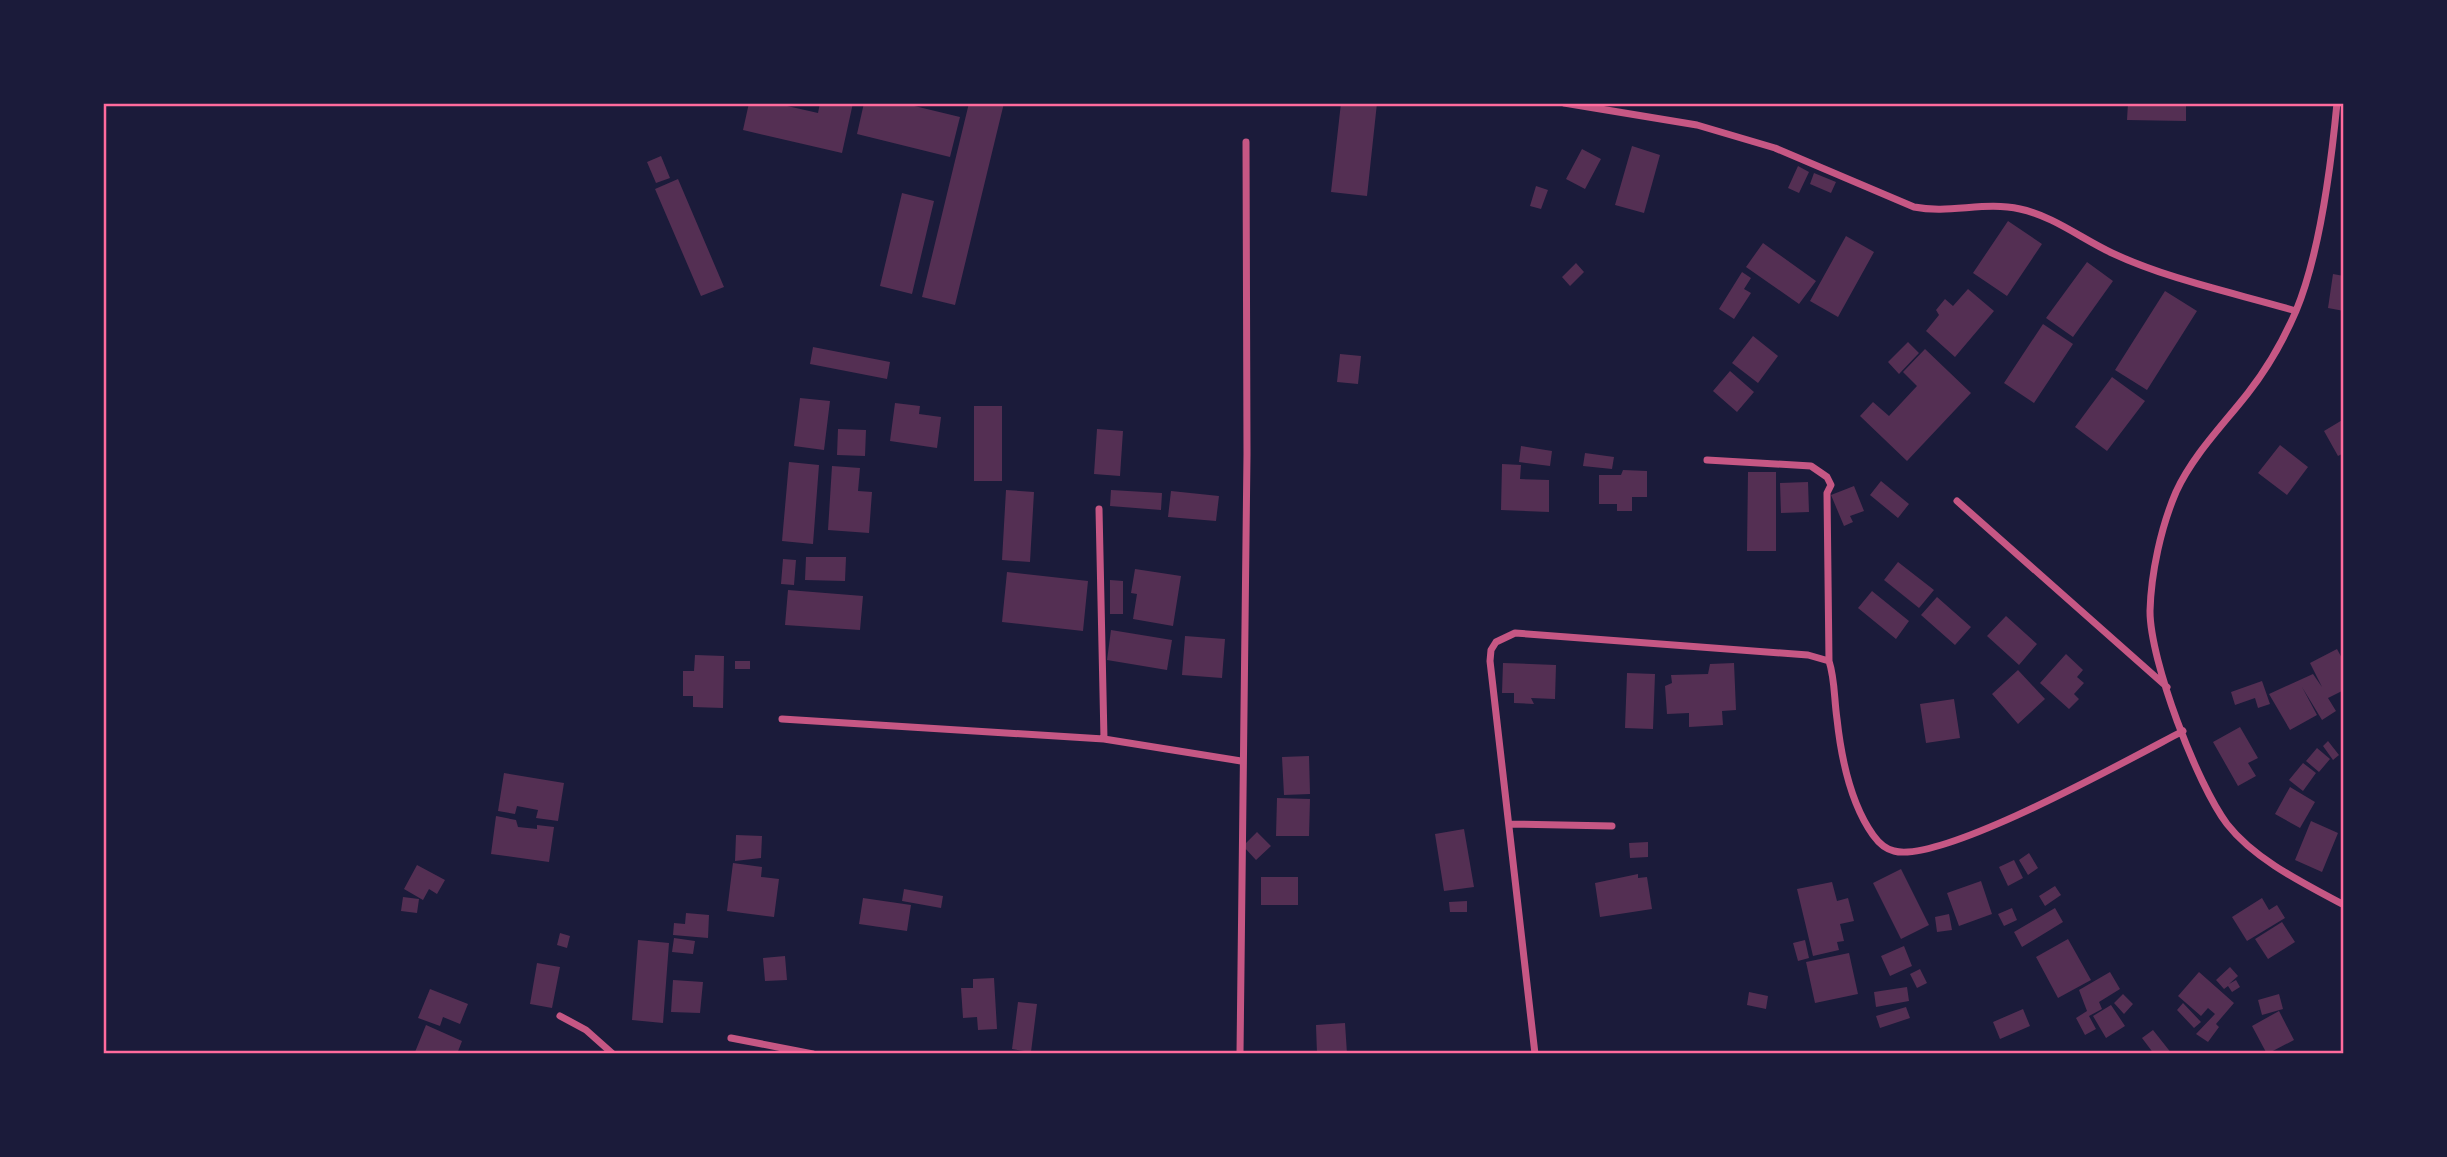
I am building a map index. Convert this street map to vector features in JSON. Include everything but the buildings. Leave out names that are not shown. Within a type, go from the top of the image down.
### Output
[{"type":"street","points":[[1564,103],[1697,125],[1764,144],[1914,207],[1934,211],[1993,205],[2022,209],[2047,218],[2113,253],[2171,275],[2296,311]]},
{"type":"street","points":[[2337,103],[2313,255],[2296,311],[2250,390],[2190,466],[2166,519],[2152,585],[2150,612],[2153,639],[2183,731],[2200,776],[2228,825],[2266,859],[2344,905]]},
{"type":"street","points":[[1240,1054],[1241,761],[1247,454],[1246,142]]},
{"type":"street","points":[[1707,460],[1811,466],[1827,477],[1831,485],[1827,493],[1829,661],[1837,719],[1850,781],[1874,836],[1883,846],[1895,852],[1929,847],[2006,820],[2183,731]]},
{"type":"street","points":[[1957,501],[2168,687]]},
{"type":"street","points":[[1099,509],[1104,739]]},
{"type":"street","points":[[1535,1054],[1490,650],[1505,635],[1515,633],[1808,655],[1829,661]]},
{"type":"street","points":[[782,719],[1104,739],[1241,761]]},
{"type":"street","points":[[1509,824],[1612,826]]},
{"type":"street","points":[[560,1016],[586,1031],[613,1054]]},
{"type":"street","points":[[731,1038],[813,1054]]}]
